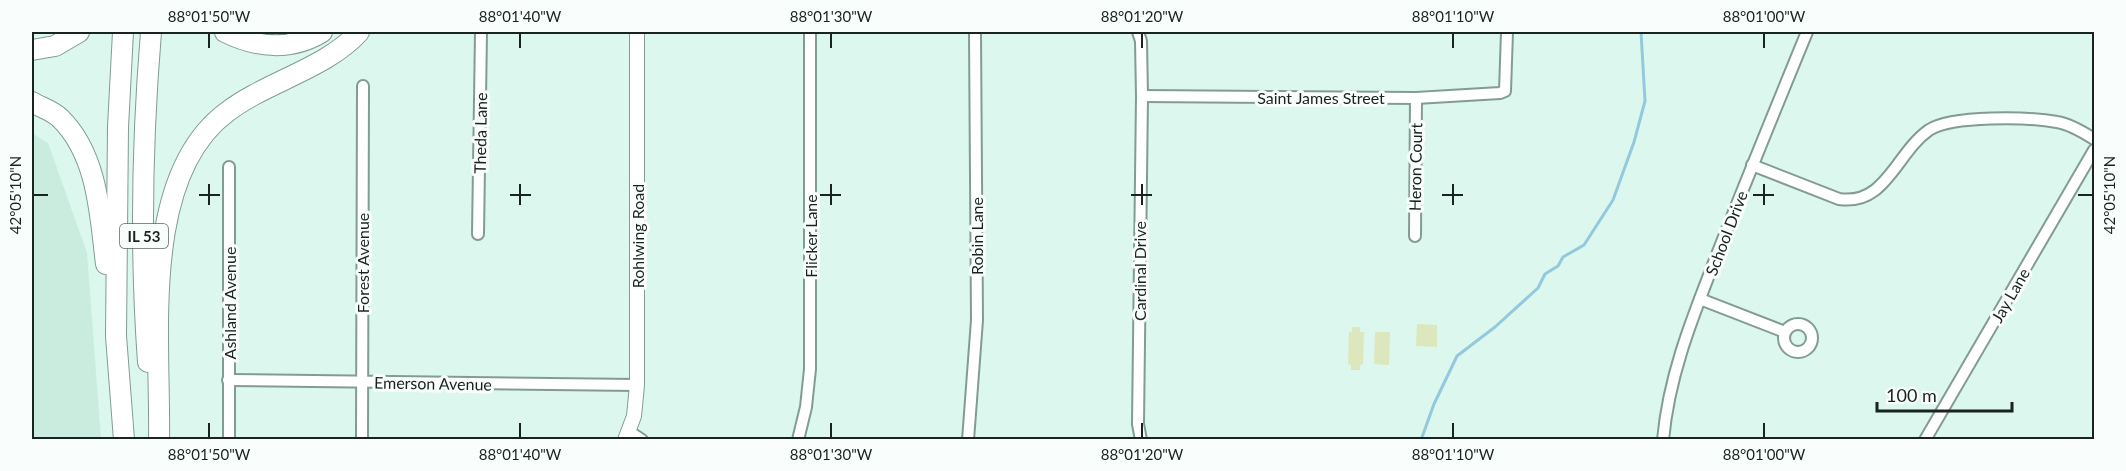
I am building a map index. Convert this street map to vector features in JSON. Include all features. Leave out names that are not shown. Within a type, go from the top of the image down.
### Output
[{"type":"highway","points":[[32,50],[55,45],[79,32]]},
{"type":"highway","name":"IL 53","points":[[123,32],[118,127],[116,336],[124,440]]},
{"type":"highway","name":"IL 53","points":[[151,32],[144,124],[144,304],[154,440]]},
{"type":"highway","points":[[225,32],[249,42],[277,46],[302,41],[322,32]]},
{"type":"highway","points":[[159,440],[162,250],[170,203],[187,156],[194,144],[226,112],[249,96],[328,55],[359,32]]},
{"type":"highway","points":[[32,102],[59,117],[81,147],[96,189],[116,336]]},
{"type":"street","name":"Theda Lane","points":[[478,234],[481,32]]},
{"type":"street","name":"Rohlwing Road","points":[[627,436],[637,385],[637,32]]},
{"type":"street","name":"Flicker Lane","points":[[798,440],[806,407],[810,369],[810,32]]},
{"type":"street","name":"Robin Lane","points":[[968,440],[977,320],[975,32]]},
{"type":"street","name":"Cardinal Drive","points":[[1138,32],[1141,41],[1142,96],[1138,406],[1141,440]]},
{"type":"street","name":"Saint James Street","points":[[1142,96],[1416,98],[1500,93],[1504,91],[1507,79],[1506,32]]},
{"type":"street","name":"School Drive","points":[[1663,440],[1667,401],[1677,360],[1752,165],[1807,32]]},
{"type":"street","name":"Forest Avenue","points":[[362,440],[363,86]]},
{"type":"street","name":"Heron Court","points":[[1415,236],[1416,98]]},
{"type":"street","points":[[1752,165],[1839,199],[1853,201],[1878,190],[1912,146],[1929,131],[1944,123],[1964,120],[2059,122],[2094,139]]},
{"type":"street","name":"Jay Lane","points":[[1925,440],[2094,150]]},
{"type":"street","name":"Ashland Avenue","points":[[228,440],[229,167]]},
{"type":"street","points":[[1700,299],[1785,332]]},
{"type":"street","name":"Emerson Avenue","points":[[228,380],[637,385]]},
{"type":"street","points":[[627,436],[642,440]]},
{"type":"shaded area","points":[[32,133],[48,143],[87,253],[101,439],[32,439]]},
{"type":"shaded area","points":[[1417,324],[1437,325],[1437,347],[1416,346]]},
{"type":"shaded area","points":[[1352,327],[1360,327],[1360,332],[1364,332],[1363,364],[1360,365],[1360,370],[1351,370],[1351,365],[1348,364],[1349,332],[1352,332]]},
{"type":"shaded area","points":[[1375,332],[1390,332],[1389,365],[1374,364]]},
{"type":"waterway","points":[[1421,440],[1434,404],[1457,356],[1495,327],[1538,288],[1545,274],[1558,266],[1563,257],[1584,245],[1613,200],[1634,142],[1645,101],[1641,32]]}]
